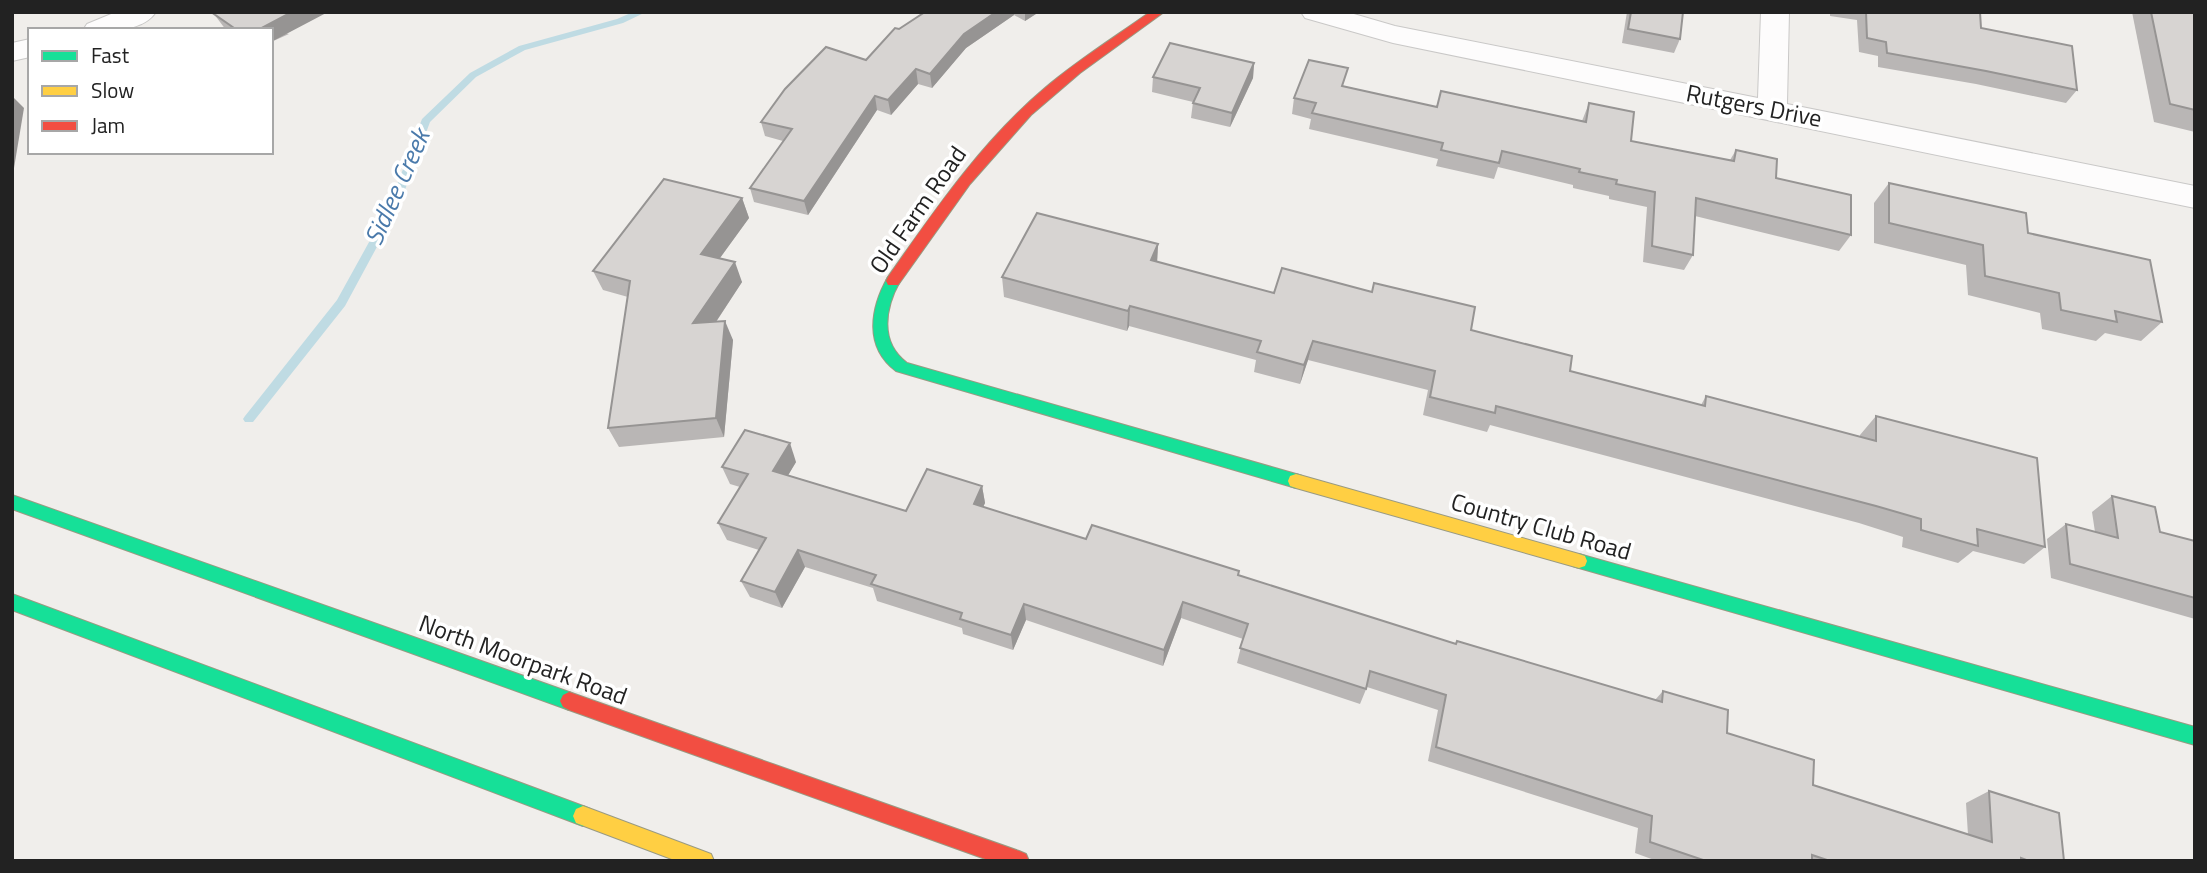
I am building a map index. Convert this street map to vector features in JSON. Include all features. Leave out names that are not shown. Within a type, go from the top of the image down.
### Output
[{"type":"street","points":[[102,28],[142,12]]},
{"type":"street","name":"Old Farm Road","points":[[883,347],[879,321],[889,287],[961,181],[1050,90],[1158,12]]},
{"type":"street","name":"Rutgers Drive","points":[[1315,12],[1393,34],[2195,197]]},
{"type":"street","points":[[1772,110],[1774,12]]},
{"type":"street","name":"Country Club Road","points":[[883,347],[899,365],[925,375],[2195,736]]},
{"type":"street","name":"North Moorpark Road","points":[[12,502],[1019,861]]},
{"type":"street","points":[[12,602],[704,861]]},
{"type":"building","points":[[292,12],[262,28],[234,28],[214,14]]},
{"type":"building","points":[[925,12],[996,12],[964,34],[930,74],[916,69],[888,100],[875,96],[804,201],[750,188],[792,129],[761,122],[785,89],[826,47],[866,60],[895,28],[899,29]]},
{"type":"building","points":[[1631,12],[1683,12],[1680,39],[1628,29]]},
{"type":"building","points":[[1866,12],[1980,12],[1981,28],[2072,46],[2077,90],[1887,53],[1886,42],[1867,38]]},
{"type":"building","points":[[2151,12],[2195,12],[2195,110],[2170,104]]},
{"type":"building","points":[[1170,43],[1254,63],[1232,113],[1193,103],[1200,88],[1153,77]]},
{"type":"building","points":[[1309,60],[1348,68],[1342,86],[1437,107],[1441,91],[1586,122],[1589,103],[1634,112],[1631,141],[1734,161],[1736,150],[1777,159],[1776,178],[1851,195],[1851,235],[1696,198],[1693,255],[1652,246],[1655,192],[1616,184],[1617,180],[1579,172],[1580,169],[1502,151],[1499,163],[1441,150],[1443,143],[1312,113],[1316,103],[1294,98]]},
{"type":"building","points":[[664,179],[742,198],[701,254],[735,262],[693,323],[725,321],[716,418],[608,428],[630,281],[593,271]]},
{"type":"building","points":[[1889,183],[2026,213],[2028,233],[2150,260],[2162,322],[2115,311],[2117,322],[2061,310],[2059,293],[1985,276],[1983,245],[1889,223]]},
{"type":"building","points":[[1037,213],[1158,244],[1151,260],[1274,293],[1282,268],[1372,292],[1374,283],[1475,307],[1471,330],[1572,356],[1570,371],[1705,406],[1706,396],[1876,441],[1876,416],[2037,458],[2045,547],[1977,529],[1978,546],[1921,530],[1921,519],[1876,506],[1496,406],[1495,413],[1430,397],[1435,371],[1313,341],[1304,365],[1257,352],[1261,341],[1130,306],[1128,311],[1002,277]]},
{"type":"building","points":[[745,430],[790,443],[773,471],[906,511],[927,469],[982,486],[974,504],[1086,539],[1092,525],[1239,571],[1238,575],[1456,644],[1457,641],[1662,702],[1663,691],[1728,710],[1727,733],[1814,760],[1813,785],[1992,842],[1989,791],[2059,813],[2064,861],[2029,861],[2021,858],[2021,861],[1830,861],[1812,855],[1812,861],[1706,861],[1650,842],[1652,816],[1436,747],[1446,695],[1370,671],[1366,689],[1240,648],[1248,624],[1183,602],[1164,650],[1024,604],[1011,635],[960,619],[962,613],[871,584],[876,575],[798,550],[775,592],[741,581],[766,538],[718,523],[748,474],[722,467]]},
{"type":"building","points":[[2112,496],[2155,507],[2160,532],[2195,541],[2195,598],[2070,564],[2066,524],[2118,538]]},
{"type":"waterway","name":"Sidlee Creek","points":[[249,419],[341,303],[394,206],[426,121],[473,75],[522,48],[620,21],[642,12]]},
{"type":"traffic: fast","points":[[893,281],[883,302],[881,337],[890,357],[902,367],[1296,481]]},
{"type":"traffic: fast","points":[[12,502],[569,701]]},
{"type":"traffic: fast","points":[[1579,561],[2195,736]]},
{"type":"traffic: fast","points":[[12,602],[583,816]]},
{"type":"traffic: slow","points":[[1296,481],[1579,561]]},
{"type":"traffic: slow","points":[[583,816],[704,861]]},
{"type":"traffic: jam","points":[[893,281],[965,180],[1026,112],[1075,70],[1158,12]]},
{"type":"traffic: jam","points":[[569,701],[1019,861]]}]
